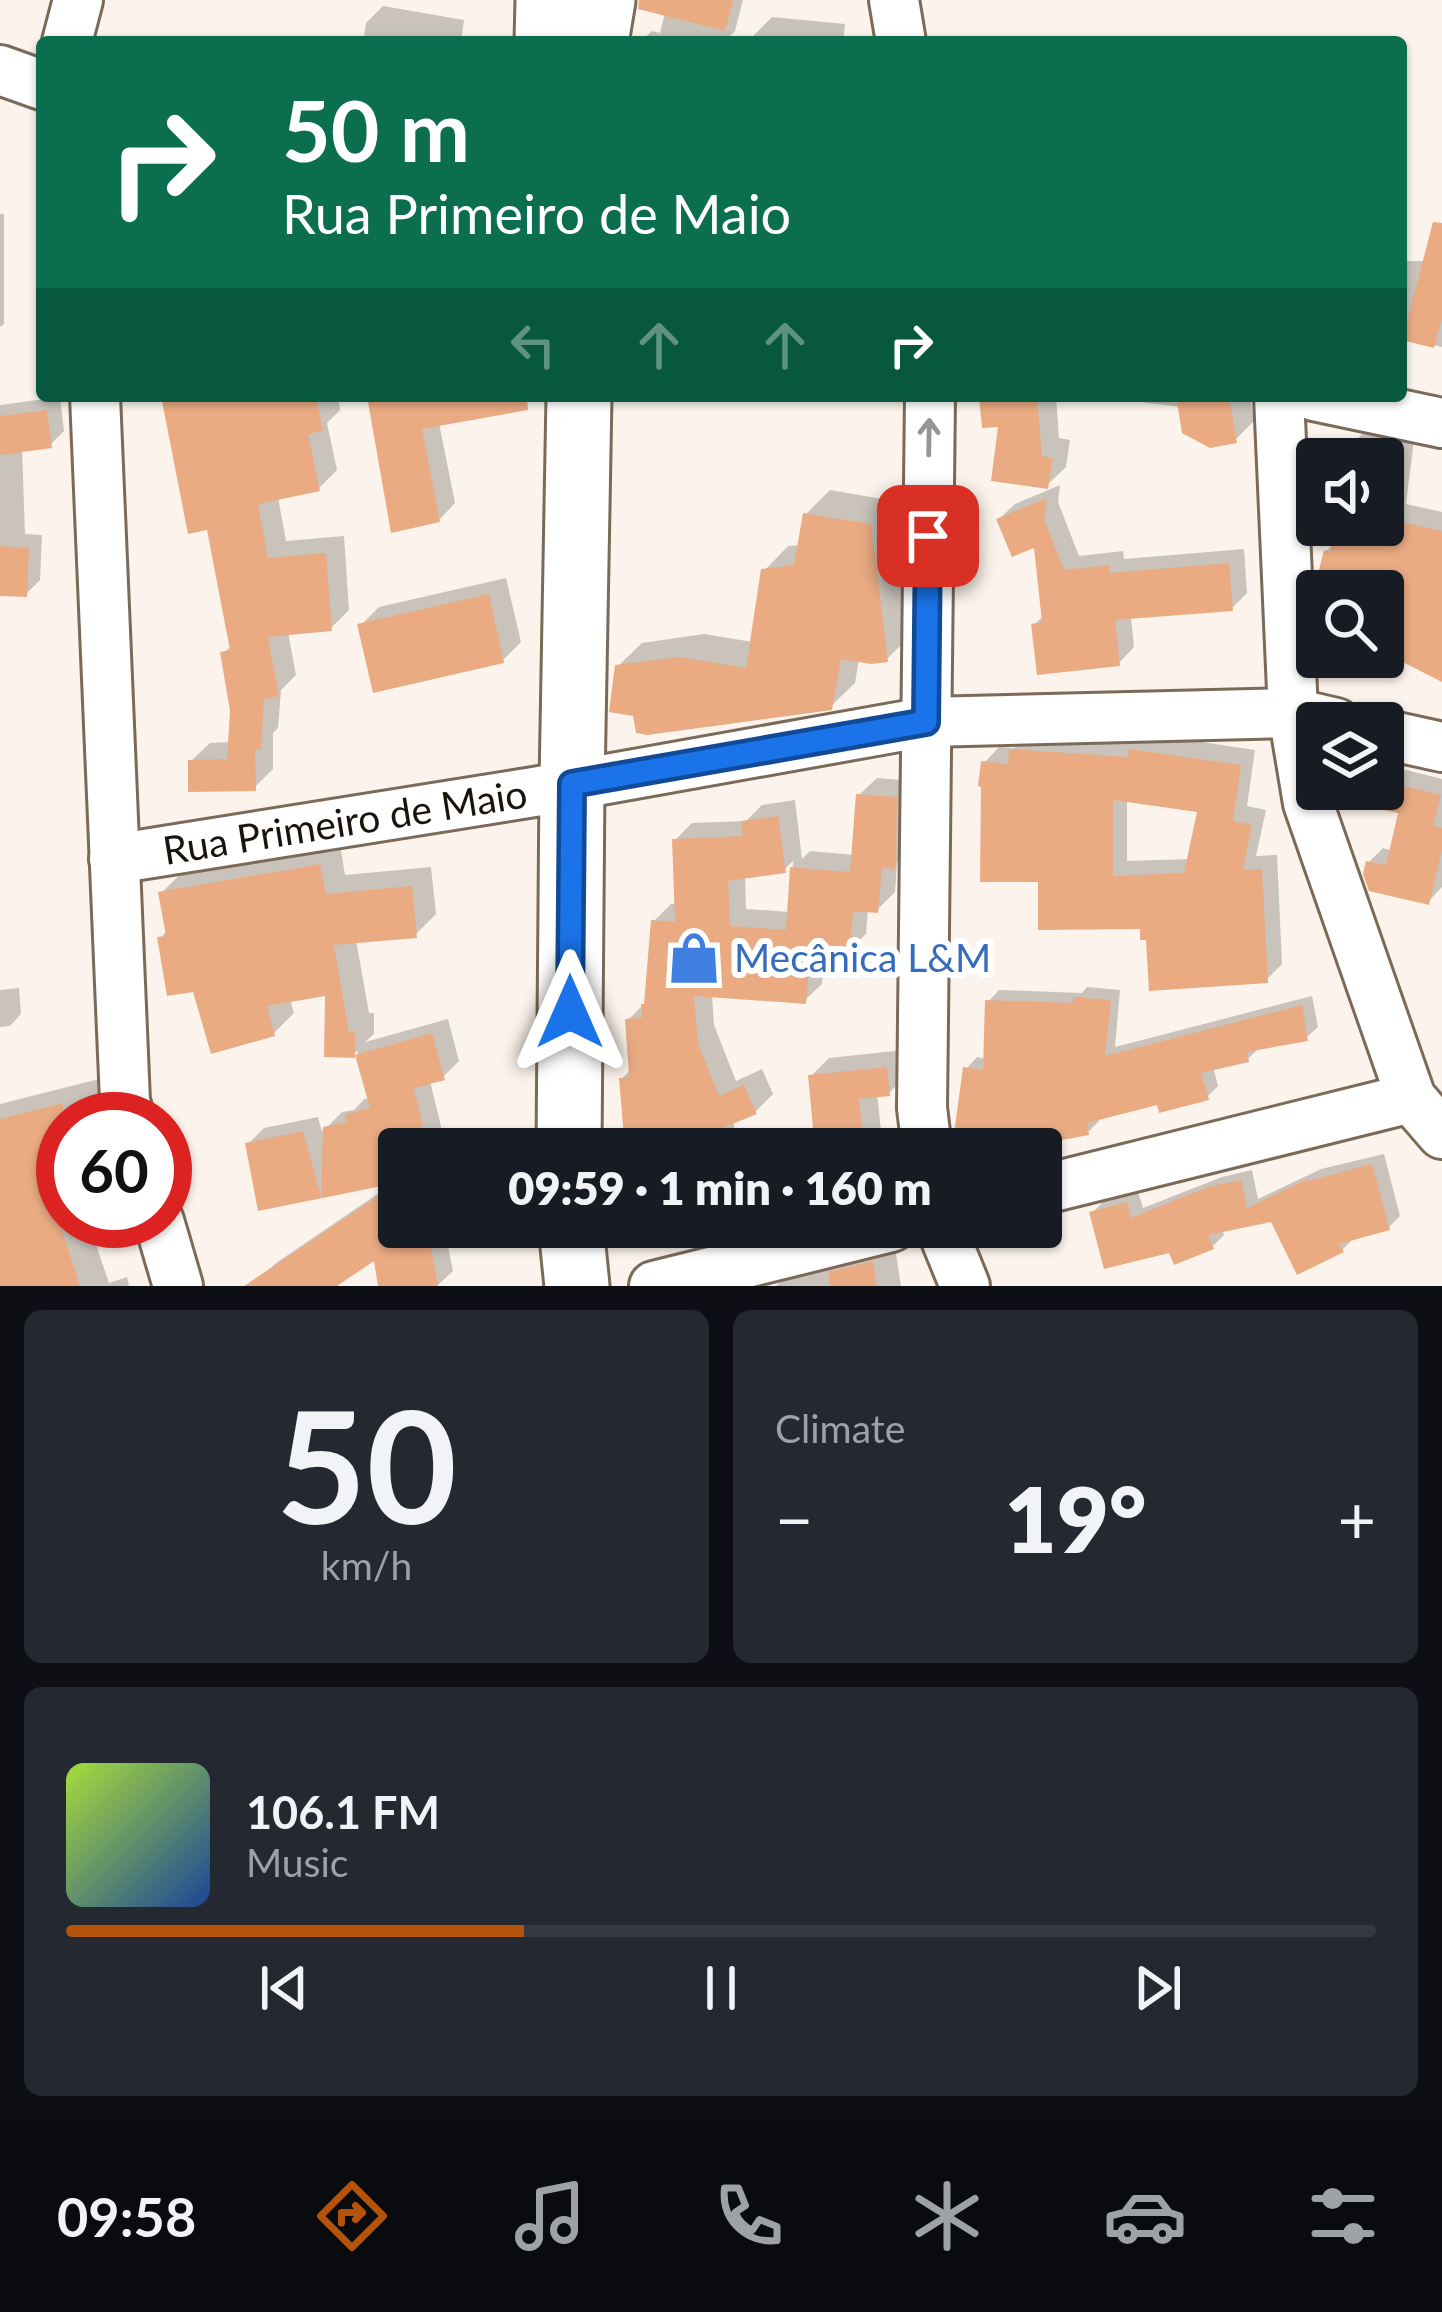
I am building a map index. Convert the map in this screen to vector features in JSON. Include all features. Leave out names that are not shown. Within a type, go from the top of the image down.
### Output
[{"type":"main road","points":[[547,36],[548,0]]},
{"type":"main road","points":[[584,0],[585,36]]},
{"type":"main road","points":[[597,36],[603,0]]},
{"type":"main road","points":[[540,402],[568,1128]]},
{"type":"main road","points":[[530,1128],[579,402]]},
{"type":"main road","points":[[530,1248],[533,1286]]},
{"type":"main road","points":[[573,1248],[577,1286]]},
{"type":"street","points":[[69,36],[78,0]]},
{"type":"street","points":[[894,0],[901,36]]},
{"type":"street","points":[[0,70],[36,83]]},
{"type":"street","points":[[95,402],[125,1092]]},
{"type":"street","points":[[924,1128],[930,402]]},
{"type":"street","points":[[1280,402],[1313,702]]},
{"type":"street","points":[[1342,402],[1442,423]]},
{"type":"street","name":"Rua Primeiro de Maio","points":[[114,859],[926,722],[1296,718]]},
{"type":"street","points":[[1404,739],[1442,747]]},
{"type":"street","points":[[1310,810],[1411,1098],[1442,1134]]},
{"type":"street","points":[[1062,1185],[1411,1098]]},
{"type":"street","points":[[167,1248],[178,1286]]},
{"type":"street","points":[[654,1286],[807,1248]]},
{"type":"street","points":[[950,1248],[965,1286]]},
{"type":"building","points":[[639,0],[733,0],[725,31],[638,9]]},
{"type":"building","points":[[1433,222],[1442,223],[1442,319],[1434,348],[1407,341],[1407,321]]},
{"type":"building","points":[[162,402],[317,402],[323,431],[308,434],[320,491],[258,504],[268,558],[326,553],[332,631],[268,637],[279,696],[264,699],[261,750],[255,749],[256,791],[188,792],[188,760],[227,759],[230,711],[220,652],[230,650],[207,530],[188,534]]},
{"type":"building","points":[[368,402],[527,402],[528,410],[422,429],[440,522],[391,533]]},
{"type":"building","points":[[980,402],[1038,402],[1042,456],[1053,458],[1048,489],[991,481],[998,427],[982,428]]},
{"type":"building","points":[[1177,402],[1230,402],[1237,443],[1210,448],[1182,433]]},
{"type":"building","points":[[47,410],[52,448],[0,455],[0,416]]},
{"type":"building","points":[[1047,498],[1044,519],[1064,570],[1109,565],[1110,573],[1229,563],[1233,611],[1115,620],[1120,666],[1037,675],[1031,624],[1042,622],[1034,548],[1012,557],[996,519]]},
{"type":"building","points":[[803,513],[871,524],[888,662],[841,659],[832,710],[647,735],[636,733],[633,716],[609,712],[615,665],[679,657],[746,668],[761,569],[794,565]]},
{"type":"building","points":[[1404,523],[1442,531],[1442,682],[1404,663],[1404,570],[1319,570],[1324,550],[1330,552],[1331,546],[1404,546]]},
{"type":"building","points":[[0,546],[29,548],[27,597],[0,596]]},
{"type":"building","points":[[489,594],[504,663],[373,693],[357,624]]},
{"type":"building","points":[[1009,749],[1128,757],[1129,749],[1241,765],[1233,821],[1252,825],[1243,870],[1262,869],[1268,983],[1149,991],[1146,940],[1140,940],[1140,929],[1038,930],[1038,882],[980,882],[981,761],[1008,764]],"holes":[[[1113,800],[1197,812],[1184,873],[1113,876]]]},
{"type":"building","points":[[1404,786],[1441,795],[1433,826],[1442,828],[1442,850],[1429,905],[1369,891],[1363,874],[1366,861],[1386,865],[1398,813],[1384,810],[1404,810]]},
{"type":"building","points":[[856,794],[897,797],[895,869],[882,868],[878,913],[853,911],[850,955],[810,951],[806,1004],[694,996],[698,1044],[719,1096],[744,1085],[757,1114],[722,1128],[623,1128],[619,1078],[629,1077],[625,1019],[642,1018],[651,920],[675,922],[672,839],[743,836],[741,821],[778,816],[786,873],[728,881],[730,926],[786,930],[790,867],[850,872]]},
{"type":"building","points":[[320,864],[326,894],[412,886],[417,938],[334,945],[349,1032],[355,1032],[355,1058],[324,1057],[325,996],[267,1006],[275,1036],[211,1054],[193,992],[167,996],[157,937],[166,936],[158,892]]},
{"type":"building","points":[[1073,997],[1111,1000],[1105,1056],[1302,1005],[1308,1041],[1247,1052],[1249,1062],[1201,1073],[1209,1100],[1159,1113],[1157,1105],[1087,1123],[1089,1135],[1062,1140],[1062,1128],[955,1128],[963,1067],[983,1070],[985,1000],[1073,1003]]},
{"type":"building","points":[[432,1033],[445,1080],[414,1088],[423,1128],[378,1128],[378,1187],[258,1211],[245,1143],[303,1131],[321,1197],[323,1127],[347,1122],[345,1114],[370,1108],[355,1055]]},
{"type":"building","points":[[887,1067],[890,1096],[859,1099],[862,1128],[813,1128],[808,1075]]},
{"type":"building","points":[[36,1110],[36,1248],[68,1248],[80,1286],[0,1286],[0,1119]]},
{"type":"building","points":[[1372,1164],[1390,1230],[1339,1244],[1344,1252],[1297,1275],[1271,1222],[1208,1235],[1214,1249],[1174,1265],[1169,1253],[1104,1269],[1089,1212],[1127,1202],[1131,1218],[1208,1187],[1241,1180],[1247,1208],[1308,1179]]},
{"type":"building","points":[[378,1196],[378,1248],[431,1248],[438,1286],[378,1286],[374,1261],[337,1286],[244,1286]]},
{"type":"building","points":[[873,1261],[877,1286],[830,1286],[828,1272]]},
{"type":"place","name":"Mecânica L&M","points":[[694,958]]},
{"type":"route","points":[[570,1012],[572,784],[926,722],[928,536]]}]
